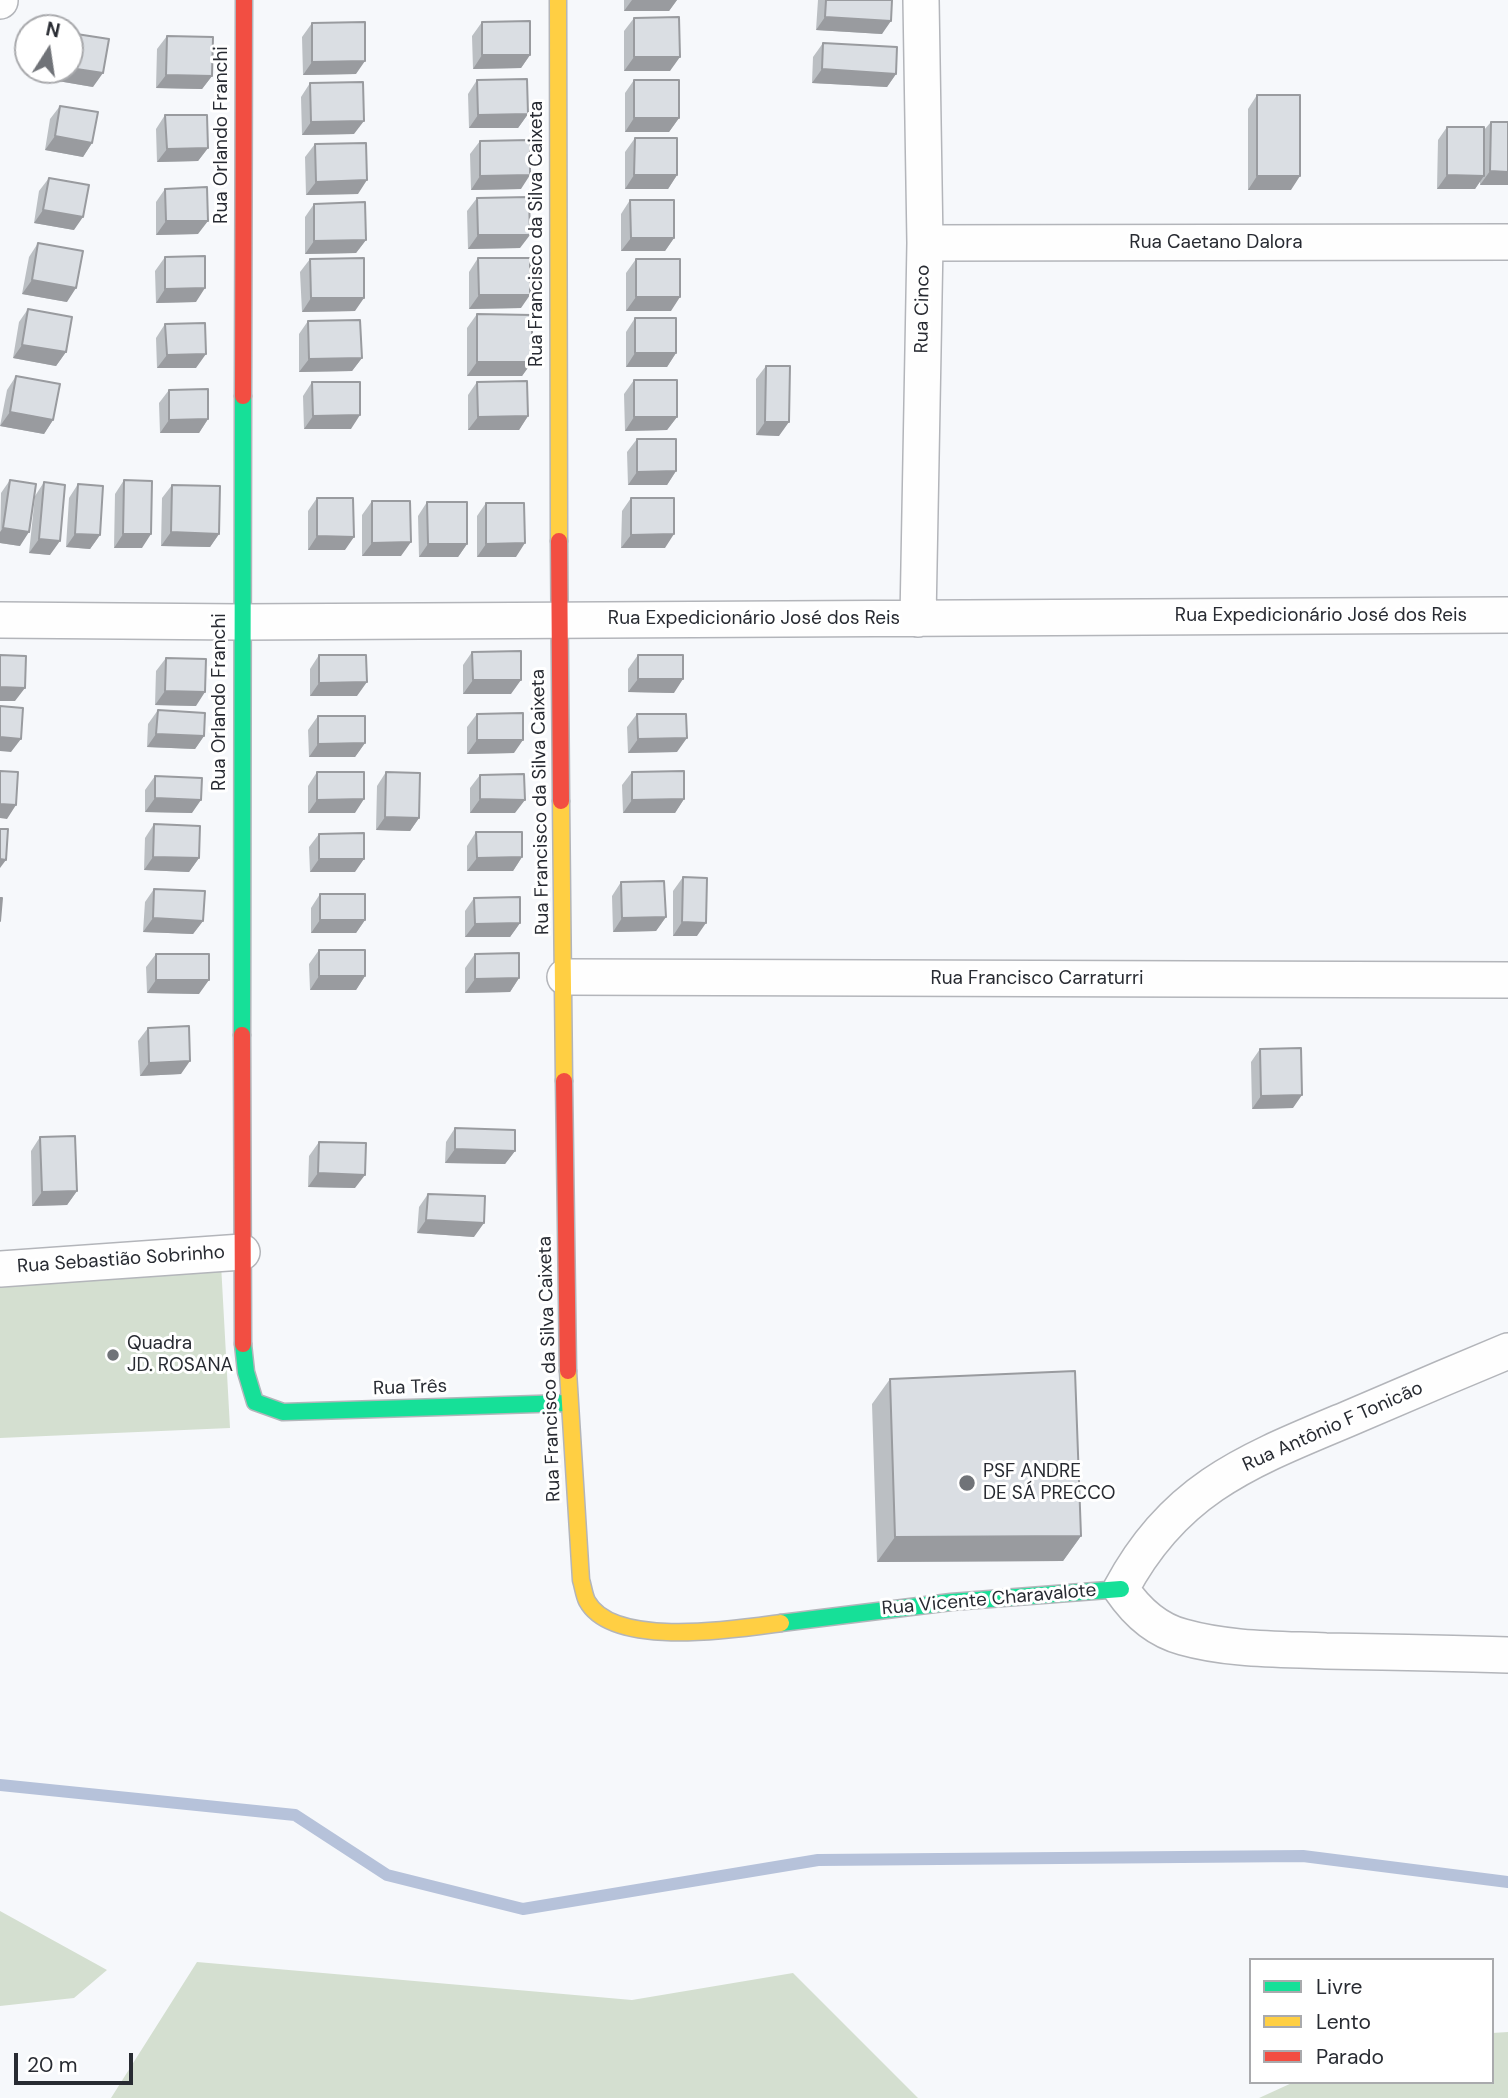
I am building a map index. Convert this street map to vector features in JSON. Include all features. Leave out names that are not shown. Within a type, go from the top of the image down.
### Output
[{"type":"street","name":"Rua Orlando Franchi","points":[[244,0],[242,1252],[245,1360],[250,1394],[255,1402]]},
{"type":"street","name":"Rua Francisco da Silva Caixeta","points":[[558,0],[559,619],[568,1404],[576,1530],[587,1602]]},
{"type":"street","name":"Rua Cinco","points":[[918,619],[925,243],[921,0]]},
{"type":"street","name":"Rua Caetano Dalora","points":[[925,243],[1508,242]]},
{"type":"street","name":"Rua Expedicionário José dos Reis","points":[[0,620],[241,622],[1508,615]]},
{"type":"street","name":"Rua Francisco Carraturri","points":[[565,977],[1508,981]]},
{"type":"street","name":"Rua Sebastião Sobrinho","points":[[0,1269],[242,1252]]},
{"type":"street","name":"Rua Antônio F Tonicão","points":[[1121,1589],[1149,1542],[1206,1487],[1258,1457],[1508,1351]]},
{"type":"street","name":"Rua Três","points":[[255,1402],[274,1410],[322,1413],[568,1404]]},
{"type":"street","name":"Rua Vicente Charavalote","points":[[587,1602],[602,1616],[639,1629],[697,1634],[951,1602],[1121,1589],[1142,1615],[1158,1627],[1181,1637],[1218,1644],[1263,1649],[1508,1655]]},
{"type":"green space","name":"Quadra JD. ROSANA","points":[[221,1264],[230,1428],[0,1438],[0,1283]]},
{"type":"green space","points":[[0,1911],[107,1970],[74,1998],[0,2006]]},
{"type":"green space","points":[[197,1962],[632,2000],[793,1973],[918,2098],[111,2098]]},
{"type":"green space","points":[[1508,2032],[1508,2098],[1259,2098],[1290,2084],[1494,2084],[1494,2033]]},
{"type":"building","points":[[826,0],[892,0],[891,21],[825,17]]},
{"type":"building","points":[[679,17],[680,57],[634,57],[634,18]]},
{"type":"building","points":[[530,21],[530,55],[482,55],[482,22]]},
{"type":"building","points":[[365,22],[365,61],[312,62],[312,23]]},
{"type":"building","points":[[84,35],[109,39],[103,73],[84,70]]},
{"type":"building","points":[[167,36],[213,37],[212,76],[166,75]]},
{"type":"building","points":[[823,43],[897,47],[896,74],[822,69]]},
{"type":"building","points":[[527,79],[528,114],[478,115],[477,80]]},
{"type":"building","points":[[634,80],[679,80],[679,118],[634,118]]},
{"type":"building","points":[[363,82],[364,121],[311,122],[310,83]]},
{"type":"building","points":[[1257,95],[1300,95],[1300,176],[1257,176]]},
{"type":"building","points":[[60,106],[98,112],[92,143],[55,136]]},
{"type":"building","points":[[165,115],[207,115],[208,148],[167,149]]},
{"type":"building","points":[[1491,122],[1508,122],[1508,172],[1490,171]]},
{"type":"building","points":[[1447,127],[1484,127],[1484,176],[1447,175]]},
{"type":"building","points":[[635,138],[677,138],[677,175],[634,175]]},
{"type":"building","points":[[530,140],[530,175],[480,176],[480,141]]},
{"type":"building","points":[[366,143],[367,180],[316,182],[315,144]]},
{"type":"building","points":[[49,178],[89,185],[83,217],[43,210]]},
{"type":"building","points":[[207,187],[208,221],[166,221],[165,189]]},
{"type":"building","points":[[529,197],[530,235],[478,235],[477,198]]},
{"type":"building","points":[[630,200],[674,200],[674,238],[631,238]]},
{"type":"building","points":[[365,202],[366,240],[314,241],[314,204]]},
{"type":"building","points":[[38,243],[83,251],[76,288],[32,280]]},
{"type":"building","points":[[205,256],[205,288],[165,289],[165,257]]},
{"type":"building","points":[[364,258],[364,298],[311,298],[310,259]]},
{"type":"building","points":[[478,258],[530,258],[530,295],[479,295]]},
{"type":"building","points":[[636,259],[680,259],[680,297],[636,297]]},
{"type":"building","points":[[28,309],[72,317],[66,352],[22,345]]},
{"type":"building","points":[[477,314],[532,315],[532,362],[477,362]]},
{"type":"building","points":[[635,318],[676,318],[676,353],[635,353]]},
{"type":"building","points":[[360,320],[362,358],[309,359],[308,321]]},
{"type":"building","points":[[205,323],[206,354],[167,355],[165,324]]},
{"type":"building","points":[[766,366],[790,366],[789,422],[765,422]]},
{"type":"building","points":[[16,376],[60,384],[53,420],[10,412]]},
{"type":"building","points":[[634,380],[677,380],[677,417],[634,417]]},
{"type":"building","points":[[527,381],[528,416],[478,417],[477,382]]},
{"type":"building","points":[[312,382],[360,382],[360,415],[313,416]]},
{"type":"building","points":[[208,389],[208,419],[169,420],[169,390]]},
{"type":"building","points":[[637,439],[676,439],[676,471],[637,472]]},
{"type":"building","points":[[10,480],[36,484],[29,532],[3,528]]},
{"type":"building","points":[[124,480],[152,481],[151,534],[123,534]]},
{"type":"building","points":[[44,482],[65,485],[60,541],[39,539]]},
{"type":"building","points":[[78,484],[103,486],[100,535],[75,534]]},
{"type":"building","points":[[172,485],[220,486],[219,534],[171,532]]},
{"type":"building","points":[[317,498],[353,498],[354,537],[317,536]]},
{"type":"building","points":[[631,498],[674,498],[674,534],[631,535]]},
{"type":"building","points":[[372,501],[410,501],[411,542],[372,543]]},
{"type":"building","points":[[427,502],[467,502],[467,544],[428,544]]},
{"type":"building","points":[[486,503],[524,503],[525,543],[486,544]]},
{"type":"building","points":[[521,651],[521,680],[473,680],[472,652]]},
{"type":"building","points":[[0,655],[26,656],[25,688],[0,687]]},
{"type":"building","points":[[319,655],[366,655],[367,682],[319,683]]},
{"type":"building","points":[[638,655],[683,655],[683,679],[638,679]]},
{"type":"building","points":[[166,658],[206,659],[205,692],[165,691]]},
{"type":"building","points":[[0,706],[23,708],[21,739],[0,737]]},
{"type":"building","points":[[158,710],[205,713],[204,736],[156,734]]},
{"type":"building","points":[[523,713],[523,740],[477,740],[477,714]]},
{"type":"building","points":[[637,714],[686,714],[687,738],[638,739]]},
{"type":"building","points":[[318,716],[365,716],[365,743],[318,744]]},
{"type":"building","points":[[0,771],[18,772],[16,805],[0,804]]},
{"type":"building","points":[[684,771],[684,799],[632,800],[632,772]]},
{"type":"building","points":[[317,772],[364,772],[364,799],[317,800]]},
{"type":"building","points":[[386,772],[420,773],[419,818],[385,817]]},
{"type":"building","points":[[524,774],[525,800],[480,799],[480,775]]},
{"type":"building","points":[[155,776],[202,778],[201,800],[155,798]]},
{"type":"building","points":[[154,824],[200,826],[199,858],[153,857]]},
{"type":"building","points":[[0,829],[8,829],[6,860],[0,859]]},
{"type":"building","points":[[476,832],[522,832],[522,857],[477,858]]},
{"type":"building","points":[[364,833],[364,859],[319,859],[319,834]]},
{"type":"building","points":[[683,877],[707,878],[706,923],[682,922]]},
{"type":"building","points":[[664,881],[666,917],[622,918],[621,882]]},
{"type":"building","points":[[154,889],[205,891],[203,921],[153,918]]},
{"type":"building","points":[[320,894],[365,894],[365,920],[320,920]]},
{"type":"building","points":[[520,897],[520,923],[475,924],[474,898]]},
{"type":"building","points":[[319,950],[365,950],[365,976],[319,976]]},
{"type":"building","points":[[519,953],[519,978],[475,979],[475,954]]},
{"type":"building","points":[[156,954],[209,954],[209,980],[156,980]]},
{"type":"building","points":[[189,1026],[190,1061],[149,1063],[148,1028]]},
{"type":"building","points":[[1301,1048],[1302,1095],[1261,1096],[1260,1049]]},
{"type":"building","points":[[455,1128],[515,1130],[515,1151],[455,1149]]},
{"type":"building","points":[[75,1136],[77,1191],[42,1192],[40,1137]]},
{"type":"building","points":[[319,1142],[366,1143],[365,1175],[318,1173]]},
{"type":"building","points":[[428,1194],[485,1196],[484,1223],[426,1220]]},
{"type":"building","name":"PSF ANDRE DE SÁ PRECCO","points":[[1075,1371],[1081,1536],[895,1537],[890,1379]]},
{"type":"waterway","points":[[0,1785],[295,1815],[387,1875],[523,1909],[818,1860],[1303,1856],[1508,1882]]},
{"type":"traffic: fast","points":[[242,1035],[243,396]]},
{"type":"traffic: fast","points":[[243,1344],[246,1372],[255,1402],[283,1412],[568,1403]]},
{"type":"traffic: fast","points":[[781,1623],[951,1602],[1121,1589]]},
{"type":"traffic: slow","points":[[558,0],[559,541]]},
{"type":"traffic: slow","points":[[561,801],[564,1081]]},
{"type":"traffic: slow","points":[[568,1371],[581,1580],[587,1601],[601,1616],[622,1626],[648,1631],[707,1631],[781,1623]]},
{"type":"traffic: jam","points":[[243,396],[244,0]]},
{"type":"traffic: jam","points":[[559,541],[561,801]]},
{"type":"traffic: jam","points":[[242,1035],[243,1344]]},
{"type":"traffic: jam","points":[[564,1081],[568,1371]]},
{"type":"place","name":"Quadra JD. ROSANA","points":[[113,1355]]},
{"type":"place","name":"PSF ANDRE DE SÁ PRECCO","points":[[967,1483]]}]
